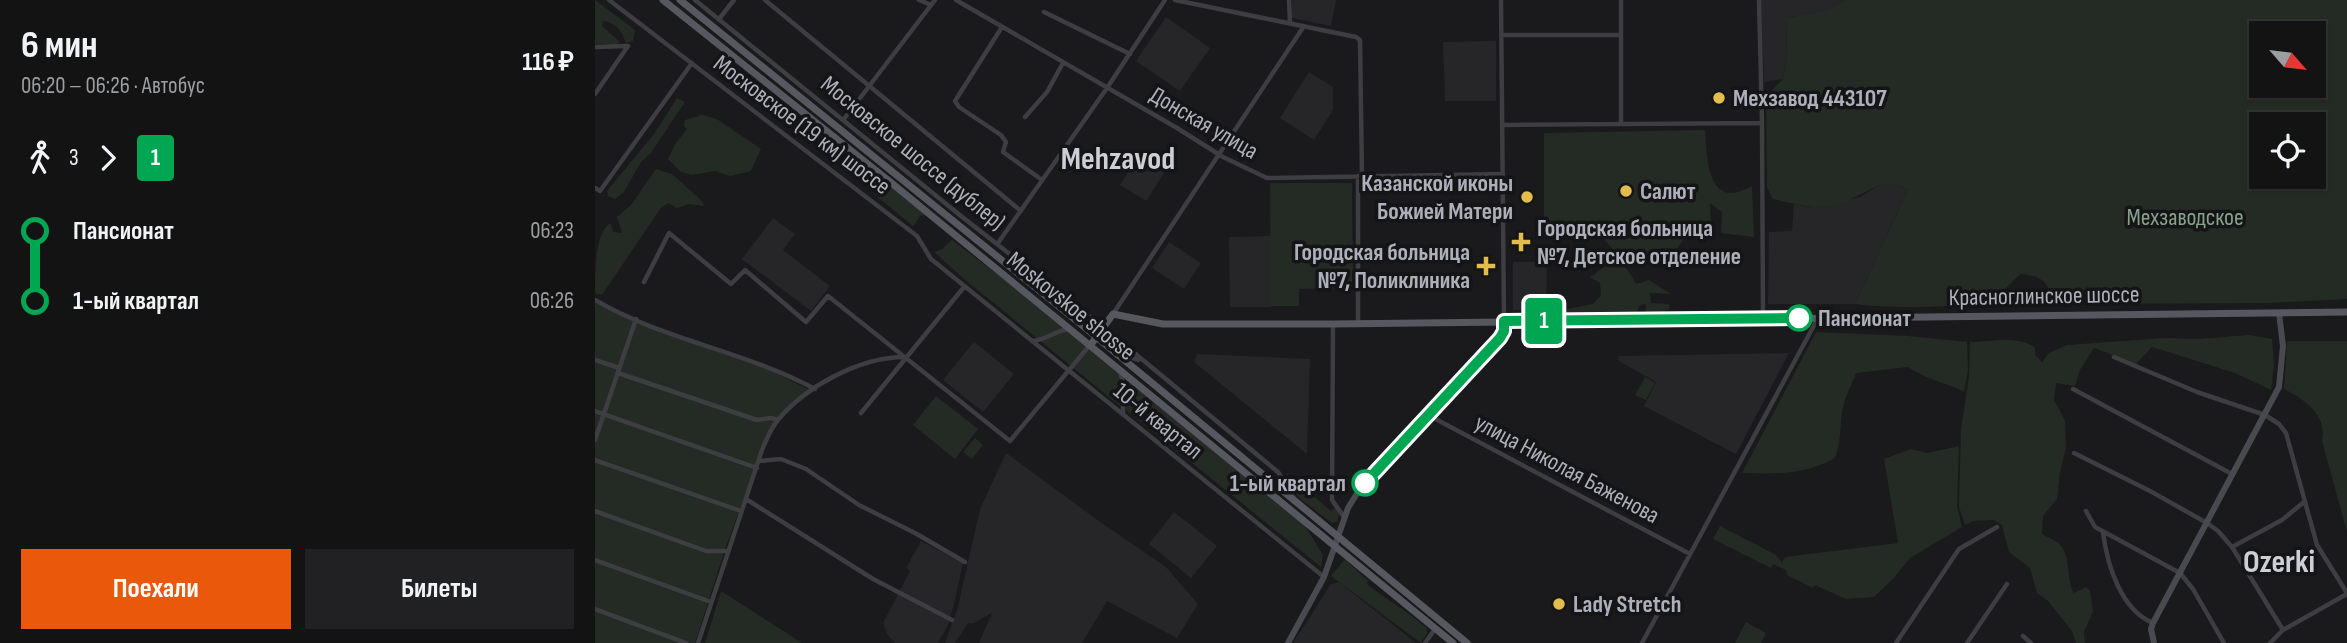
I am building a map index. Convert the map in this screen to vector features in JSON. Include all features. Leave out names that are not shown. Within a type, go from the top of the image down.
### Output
[{"type":"main road","name":"Moskovskoe shosse","points":[[663,0],[860,151],[1120,372],[1453,643]]},
{"type":"main road","name":"Moskovskoe shosse","points":[[680,0],[850,143]]},
{"type":"main road","name":"Moskovskoe shosse","points":[[860,151],[935,206],[1467,643]]},
{"type":"main road","name":"Красноглинское шоссе","points":[[1113,314],[1163,324],[1358,324],[2347,312]]},
{"type":"main road","points":[[1090,345],[1113,314]]},
{"type":"street","name":"Московское (19 км) шоссе","points":[[609,0],[917,236],[931,259],[1032,342]]},
{"type":"street","name":"Московское шоссе (дублер)","points":[[695,0],[1103,327],[1278,472],[1296,502]]},
{"type":"street","points":[[719,19],[734,0]]},
{"type":"street","points":[[765,0],[1021,211]]},
{"type":"street","points":[[844,119],[933,3],[919,0]]},
{"type":"street","name":"Донская улица","points":[[956,0],[1220,155],[1267,178],[1503,174]]},
{"type":"street","points":[[997,243],[1107,88],[1165,0]]},
{"type":"street","points":[[1175,0],[1360,40],[1358,324]]},
{"type":"street","points":[[1289,0],[1290,23]]},
{"type":"street","points":[[1288,643],[1324,577],[1345,517],[1364,483],[1504,331],[1501,0]]},
{"type":"street","points":[[1621,0],[1621,123]]},
{"type":"street","points":[[1759,0],[1763,318]]},
{"type":"street","points":[[1044,12],[1130,54]]},
{"type":"street","points":[[1113,314],[1304,26]]},
{"type":"street","points":[[1002,27],[955,101],[959,107],[1001,135],[1006,142],[1003,152],[1042,180]]},
{"type":"street","points":[[1501,34],[1621,35]]},
{"type":"street","points":[[595,47],[628,46],[595,94]]},
{"type":"street","points":[[595,188],[600,191],[692,63]]},
{"type":"street","points":[[1025,117],[1047,92],[1063,63]]},
{"type":"street","points":[[1502,125],[1762,123]]},
{"type":"street","points":[[935,206],[961,215]]},
{"type":"street","points":[[644,282],[669,233],[731,284],[745,270],[806,322],[828,296],[1010,441],[1090,345]]},
{"type":"street","points":[[1045,282],[1059,307]]},
{"type":"street","points":[[861,413],[964,287]]},
{"type":"street","points":[[595,300],[815,389]]},
{"type":"street","points":[[2154,643],[2151,629],[2153,623],[2279,387],[2283,346],[2279,313]]},
{"type":"street","points":[[595,440],[636,318]]},
{"type":"street","points":[[1642,643],[1818,318]]},
{"type":"street","points":[[1333,324],[1332,500],[1345,517]]},
{"type":"street","points":[[1032,342],[1041,341],[1057,331],[1070,329]]},
{"type":"street","name":"10-й квартал","points":[[1032,342],[1324,577]]},
{"type":"street","points":[[1113,352],[1142,361]]},
{"type":"street","points":[[698,643],[762,450],[778,421],[815,389],[847,370],[887,357],[906,357]]},
{"type":"street","points":[[2114,357],[2197,392],[2265,415],[2279,424],[2286,433],[2317,545],[2347,594],[2283,630],[2270,643]]},
{"type":"street","points":[[595,360],[757,420],[771,418],[778,421]]},
{"type":"street","points":[[1120,372],[1123,382],[1123,414]]},
{"type":"street","points":[[2073,389],[2233,475]]},
{"type":"street","points":[[595,411],[757,468]]},
{"type":"street","name":"улица Николая Баженова","points":[[1427,415],[1690,554]]},
{"type":"street","points":[[2074,453],[2207,523],[2232,547],[2283,630]]},
{"type":"street","points":[[759,461],[781,459],[806,469],[859,505],[965,562]]},
{"type":"street","points":[[595,460],[741,511]]},
{"type":"street","points":[[746,499],[873,579],[951,620]]},
{"type":"street","points":[[2232,547],[2281,520],[2304,502]]},
{"type":"street","points":[[595,511],[706,551],[728,551]]},
{"type":"street","points":[[2087,511],[2095,527],[2180,573],[2193,589],[2224,643]]},
{"type":"street","points":[[1896,643],[1959,549],[1997,527]]},
{"type":"street","points":[[2103,532],[2108,559],[2128,604],[2142,619],[2153,623]]},
{"type":"street","points":[[595,560],[711,602]]},
{"type":"street","points":[[1967,643],[2007,584]]},
{"type":"street","points":[[595,609],[686,643]]},
{"type":"street","points":[[1425,643],[1435,628]]},
{"type":"street","points":[[2023,636],[2031,643]]},
{"type":"shaded area","points":[[1292,0],[1336,0],[1331,26],[1292,18]]},
{"type":"shaded area","points":[[1761,0],[1846,0],[1827,10],[1786,18],[1787,57],[1783,79],[1764,82]]},
{"type":"shaded area","points":[[1166,17],[1210,48],[1180,91],[1136,61]]},
{"type":"shaded area","points":[[1496,41],[1496,101],[1445,101],[1443,42]]},
{"type":"shaded area","points":[[1309,72],[1333,87],[1333,110],[1314,140],[1280,118]]},
{"type":"shaded area","points":[[1138,157],[1164,173],[1146,201],[1120,185]]},
{"type":"shaded area","points":[[1884,182],[1895,183],[1908,190],[1855,304],[1768,304],[1769,232],[1792,231],[1794,204],[1809,207],[1860,197]]},
{"type":"shaded area","points":[[773,218],[795,234],[783,250],[830,286],[811,311],[742,259]]},
{"type":"shaded area","points":[[1271,236],[1271,307],[1230,307],[1229,237]]},
{"type":"shaded area","points":[[1169,242],[1201,263],[1184,289],[1152,268]]},
{"type":"shaded area","points":[[1513,262],[1547,262],[1546,311],[1513,310]]},
{"type":"shaded area","points":[[974,342],[1014,374],[983,412],[943,380]]},
{"type":"shaded area","points":[[1789,353],[1736,454],[1644,406],[1656,382],[1619,361],[1618,356]]},
{"type":"shaded area","points":[[1197,354],[1310,359],[1307,454],[1194,362]]},
{"type":"shaded area","points":[[1006,453],[1166,567],[1198,604],[1177,638],[1107,601],[1082,643],[979,643],[992,613],[974,623],[968,623],[955,643],[945,643],[958,607],[980,509]]},
{"type":"shaded area","points":[[1174,512],[1217,546],[1191,578],[1149,544]]},
{"type":"shaded area","points":[[921,541],[963,563],[954,604],[948,625],[938,643],[895,643],[887,634],[883,623],[910,571],[906,568]]},
{"type":"shaded area","points":[[1339,582],[1416,643],[1293,643],[1331,584]]},
{"type":"green space","points":[[595,0],[635,30],[633,41],[626,43],[618,28],[603,21],[602,26],[620,42],[595,44]]},
{"type":"green space","name":"Мехзаводское","points":[[1846,0],[2347,0],[2347,299],[2268,303],[2065,304],[2049,300],[2044,294],[2048,288],[2040,279],[2021,274],[1998,295],[1986,301],[1971,296],[1956,304],[1936,307],[1855,304],[1908,190],[1888,183],[1839,204],[1818,207],[1773,199],[1767,188],[1766,96],[1783,79],[1787,57],[1786,18],[1827,10]]},
{"type":"green space","points":[[677,98],[685,102],[651,153],[641,162],[624,192],[615,199],[608,196],[607,191],[654,134]]},
{"type":"green space","points":[[702,115],[717,119],[761,149],[751,171],[730,176],[715,171],[692,175],[681,172],[668,159],[675,144],[687,129],[684,126],[685,120]]},
{"type":"green space","name":"Салют","points":[[1705,130],[1709,167],[1712,179],[1718,187],[1726,192],[1737,192],[1752,186],[1754,237],[1721,233],[1722,212],[1710,203],[1711,224],[1693,225],[1669,261],[1627,265],[1590,224],[1544,222],[1544,133]]},
{"type":"green space","points":[[656,169],[672,174],[702,201],[704,206],[689,204],[677,208],[668,203],[660,209],[602,295],[595,293],[597,253],[602,234],[611,223],[613,232],[622,233],[617,217],[631,205]]},
{"type":"green space","points":[[885,180],[927,215],[920,216],[913,226],[874,194]]},
{"type":"green space","points":[[1270,183],[1352,183],[1353,288],[1299,289],[1299,306],[1271,306]]},
{"type":"green space","points":[[952,240],[1070,329],[1117,369],[1120,378],[1120,406],[934,252]]},
{"type":"green space","points":[[1614,260],[1625,267],[1636,284],[1649,280],[1671,294],[1650,293],[1651,303],[1669,304],[1670,308],[1664,312],[1663,317],[1645,316],[1646,304],[1640,305],[1635,316],[1562,316],[1557,311],[1593,304],[1601,295],[1600,283],[1590,277]]},
{"type":"green space","points":[[595,301],[709,349],[768,369],[811,391],[792,404],[765,441],[725,549],[695,643],[595,643]]},
{"type":"green space","points":[[1816,332],[1967,342],[1968,371],[1964,391],[1928,378],[1908,367],[1856,373],[1843,407],[1835,458],[1801,470],[1742,473]]},
{"type":"green space","points":[[2249,335],[2272,339],[2274,365],[2271,390],[2235,373],[2152,347],[2136,364],[2094,348],[2080,370],[2075,386],[2056,383],[2054,400],[2065,420],[2066,447],[2057,499],[2043,516],[2042,534],[2055,541],[2065,552],[2074,593],[2086,587],[2090,591],[2093,611],[2084,632],[2085,643],[2076,643],[2072,631],[2048,601],[2037,593],[2030,568],[2009,552],[2002,525],[1994,520],[1973,521],[1965,525],[1959,507],[1961,429],[1969,377],[1970,342],[2011,340],[2027,343],[2035,347],[2035,355],[2042,362],[2049,353],[2067,345]]},
{"type":"green space","points":[[2287,341],[2347,341],[2347,532],[2322,441],[2323,432],[2318,416],[2300,398],[2284,389]]},
{"type":"green space","points":[[1126,376],[1300,518],[1323,555],[1321,567],[1125,409]]},
{"type":"green space","points":[[1645,377],[1655,383],[1646,400],[1635,395]]},
{"type":"green space","points":[[936,396],[978,429],[955,459],[913,425]]},
{"type":"green space","points":[[975,438],[983,445],[972,459],[963,452]]},
{"type":"green space","points":[[1959,446],[1957,506],[1962,527],[1910,558],[1874,597],[1846,599],[1815,585],[1813,588],[1787,575],[1786,570],[1773,564],[1771,568],[1713,539],[1720,526],[1776,555],[1782,563],[1785,557],[1898,543],[1884,459],[1911,449],[1927,453]]},
{"type":"green space","points":[[1286,473],[1331,511],[1336,506],[1340,511],[1337,522],[1332,523],[1298,497]]},
{"type":"green space","points":[[1345,559],[1368,581],[1367,584],[1427,628],[1421,643],[1331,576]]},
{"type":"green space","points":[[721,591],[802,643],[705,643]]},
{"type":"green space","points":[[1746,622],[1766,633],[1761,643],[1735,643]]},
{"type":"bus line","name":"1","points":[[1365,483],[1500,338],[1504,331],[1504,321],[1799,318]]},
{"type":"place","name":"Мехзавод 443107","points":[[1719,98]]},
{"type":"place","name":"Салют","points":[[1626,191]]},
{"type":"place","name":"Казанской иконы Божией Матери","points":[[1527,197]]},
{"type":"place","name":"Городская больница №7, Детское отделение","points":[[1521,242]]},
{"type":"place","name":"Городская больница №7, Поликлиника","points":[[1486,266]]},
{"type":"place","name":"Пансионат","points":[[1799,318]]},
{"type":"place","name":"1-ый квартал","points":[[1365,483]]},
{"type":"place","name":"Lady Stretch","points":[[1559,604]]},
{"type":"district","name":"Mehzavod","points":[[1118,159]]},
{"type":"district","name":"Ozerki","points":[[2279,562]]}]
